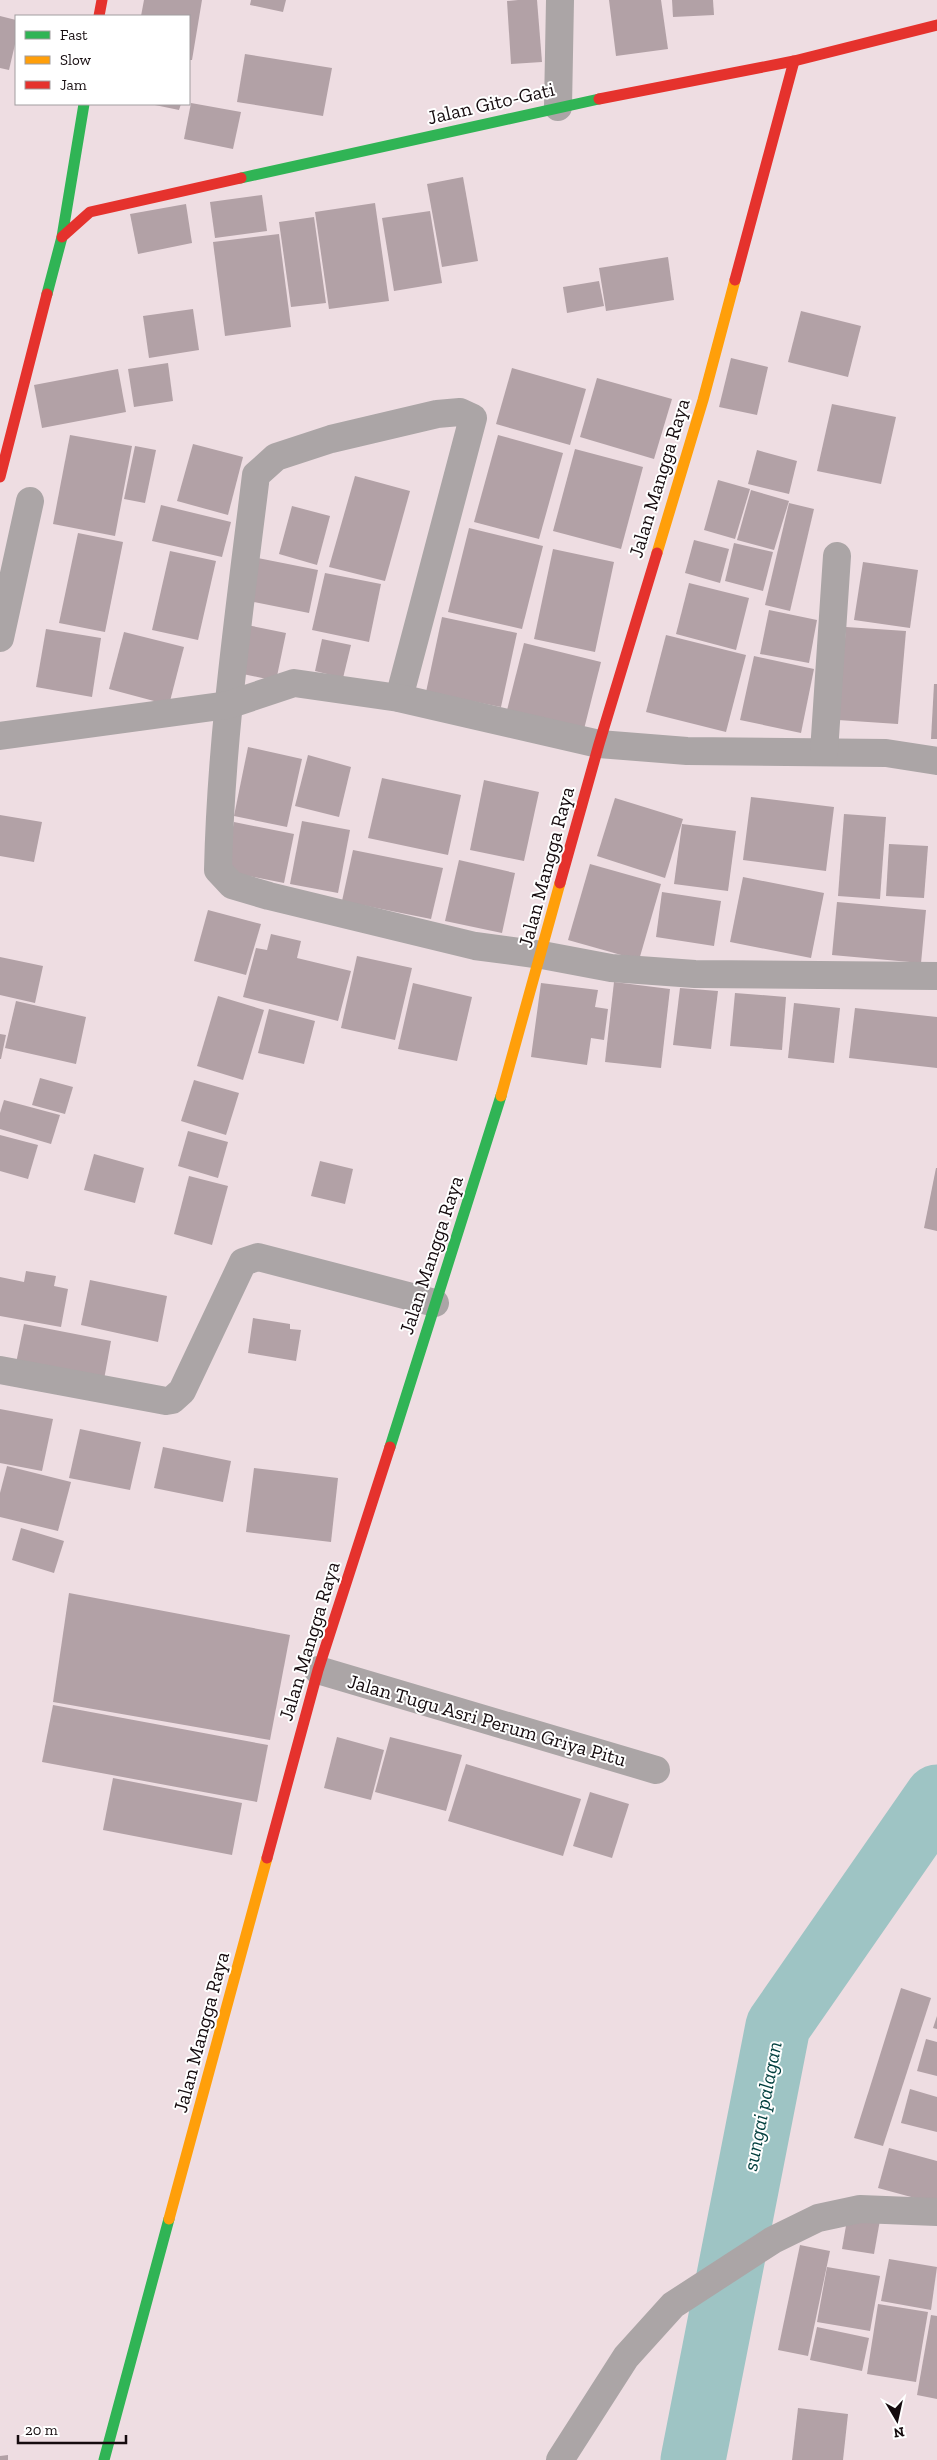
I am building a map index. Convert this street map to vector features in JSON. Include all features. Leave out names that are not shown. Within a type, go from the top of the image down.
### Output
[{"type":"street","points":[[99,15],[102,0]]},
{"type":"street","points":[[558,107],[560,0]]},
{"type":"street","name":"Jalan Gito-Gati","points":[[62,237],[90,212],[558,107],[794,61],[937,25]]},
{"type":"street","name":"Jalan Mangga Raya","points":[[104,2460],[318,1670],[456,1240],[542,955],[599,744],[703,400],[794,61]]},
{"type":"street","points":[[0,477],[1,463],[62,237],[84,105]]},
{"type":"street","points":[[399,698],[473,418],[460,412],[437,414],[331,439],[276,457],[256,475],[228,705],[219,826],[218,870],[232,885],[269,896],[475,946],[542,955],[611,968],[695,974],[937,976]]},
{"type":"street","points":[[0,638],[30,501]]},
{"type":"street","points":[[824,752],[837,556]]},
{"type":"street","points":[[0,736],[228,705],[294,683],[399,698],[599,744],[688,751],[886,753],[937,761]]},
{"type":"street","points":[[0,1370],[166,1401],[172,1400],[182,1391],[243,1262],[250,1258],[258,1257],[435,1302]]},
{"type":"street","name":"Jalan Tugu Asri Perum Griya Pitu","points":[[318,1670],[656,1770]]},
{"type":"street","points":[[560,2460],[626,2357],[673,2305],[773,2240],[818,2218],[860,2208],[937,2212]]},
{"type":"building","points":[[144,0],[202,0],[192,60],[190,60],[190,15],[141,15]]},
{"type":"building","points":[[251,0],[286,0],[283,12],[250,5]]},
{"type":"building","points":[[537,0],[542,62],[511,64],[507,1]]},
{"type":"building","points":[[609,0],[661,0],[668,49],[616,56]]},
{"type":"building","points":[[672,0],[713,0],[714,15],[673,17]]},
{"type":"building","points":[[0,16],[15,20],[15,44],[9,70],[0,68]]},
{"type":"building","points":[[245,54],[332,68],[323,116],[237,102]]},
{"type":"building","points":[[191,103],[241,112],[233,149],[184,139]]},
{"type":"building","points":[[155,105],[181,105],[179,110]]},
{"type":"building","points":[[463,177],[478,261],[442,267],[427,184]]},
{"type":"building","points":[[262,195],[267,231],[215,238],[210,202]]},
{"type":"building","points":[[375,203],[389,301],[329,309],[315,212]]},
{"type":"building","points":[[186,204],[192,243],[138,254],[130,214]]},
{"type":"building","points":[[430,211],[442,283],[394,291],[382,218]]},
{"type":"building","points":[[314,217],[326,303],[291,307],[279,222]]},
{"type":"building","points":[[279,234],[291,327],[225,336],[213,242]]},
{"type":"building","points":[[668,257],[674,300],[606,311],[599,268]]},
{"type":"building","points":[[599,281],[604,306],[567,313],[563,287]]},
{"type":"building","points":[[193,309],[199,350],[149,358],[143,316]]},
{"type":"building","points":[[801,311],[861,326],[848,377],[788,362]]},
{"type":"building","points":[[731,358],[768,367],[757,415],[719,407]]},
{"type":"building","points":[[168,363],[173,401],[134,407],[128,369]]},
{"type":"building","points":[[512,368],[586,389],[570,445],[496,424]]},
{"type":"building","points":[[118,369],[126,412],[42,428],[34,385]]},
{"type":"building","points":[[597,378],[672,399],[654,459],[580,437]]},
{"type":"building","points":[[832,404],[896,417],[881,484],[817,471]]},
{"type":"building","points":[[70,435],[132,446],[115,536],[53,524]]},
{"type":"building","points":[[498,435],[563,453],[539,539],[474,522]]},
{"type":"building","points":[[193,444],[243,457],[228,515],[177,501]]},
{"type":"building","points":[[135,446],[156,450],[145,503],[124,499]]},
{"type":"building","points":[[575,449],[643,467],[621,549],[553,531]]},
{"type":"building","points":[[757,450],[797,461],[789,494],[748,484]]},
{"type":"building","points":[[355,476],[410,491],[385,581],[329,567]]},
{"type":"building","points":[[718,480],[750,489],[735,539],[704,530]]},
{"type":"building","points":[[751,490],[789,501],[774,550],[737,540]]},
{"type":"building","points":[[789,503],[814,509],[790,611],[765,605]]},
{"type":"building","points":[[161,505],[231,522],[222,557],[152,541]]},
{"type":"building","points":[[292,506],[330,516],[317,565],[279,554]]},
{"type":"building","points":[[469,528],[543,546],[522,629],[448,612]]},
{"type":"building","points":[[78,533],[123,542],[105,632],[59,623]]},
{"type":"building","points":[[694,540],[729,549],[720,583],[685,573]]},
{"type":"building","points":[[734,543],[773,552],[763,591],[725,581]]},
{"type":"building","points":[[553,549],[614,562],[595,652],[534,639]]},
{"type":"building","points":[[170,551],[216,561],[198,640],[152,630]]},
{"type":"building","points":[[253,557],[318,570],[309,613],[244,600]]},
{"type":"building","points":[[863,562],[918,570],[910,628],[854,620]]},
{"type":"building","points":[[325,573],[381,584],[369,642],[312,630]]},
{"type":"building","points":[[689,583],[749,598],[736,650],[676,634]]},
{"type":"building","points":[[769,610],[817,620],[809,663],[760,654]]},
{"type":"building","points":[[442,617],[517,633],[501,707],[426,692]]},
{"type":"building","points":[[247,625],[286,633],[276,681],[238,673]]},
{"type":"building","points":[[846,627],[906,631],[898,724],[838,720]]},
{"type":"building","points":[[46,629],[101,638],[92,697],[36,687]]},
{"type":"building","points":[[124,632],[184,647],[169,705],[109,689]]},
{"type":"building","points":[[666,635],[746,655],[726,732],[646,712]]},
{"type":"building","points":[[322,639],[351,645],[343,678],[315,671]]},
{"type":"building","points":[[524,643],[601,662],[582,737],[505,718]]},
{"type":"building","points":[[754,656],[814,669],[801,733],[740,720]]},
{"type":"building","points":[[934,684],[937,684],[937,739],[931,739]]},
{"type":"building","points":[[248,747],[302,759],[287,827],[234,816]]},
{"type":"building","points":[[308,755],[351,767],[339,817],[295,806]]},
{"type":"building","points":[[382,778],[461,795],[448,855],[368,838]]},
{"type":"building","points":[[484,780],[539,792],[524,861],[470,850]]},
{"type":"building","points":[[751,797],[834,807],[826,871],[743,860]]},
{"type":"building","points":[[615,798],[683,819],[665,878],[597,856]]},
{"type":"building","points":[[844,814],[886,817],[880,899],[838,896]]},
{"type":"building","points":[[0,815],[42,822],[34,862],[0,856]]},
{"type":"building","points":[[302,821],[350,830],[338,893],[290,884]]},
{"type":"building","points":[[234,822],[294,834],[284,883],[224,871]]},
{"type":"building","points":[[682,824],[736,831],[728,891],[674,884]]},
{"type":"building","points":[[889,844],[928,846],[924,898],[886,896]]},
{"type":"building","points":[[353,850],[443,868],[431,919],[342,901]]},
{"type":"building","points":[[459,860],[515,873],[502,933],[445,921]]},
{"type":"building","points":[[590,864],[661,884],[639,960],[568,940]]},
{"type":"building","points":[[743,877],[824,893],[811,958],[730,942]]},
{"type":"building","points":[[662,892],[721,901],[714,946],[656,937]]},
{"type":"building","points":[[837,902],[926,910],[921,963],[832,955]]},
{"type":"building","points":[[208,910],[261,924],[246,975],[194,961]]},
{"type":"building","points":[[271,934],[301,941],[297,958],[351,971],[338,1021],[243,997],[256,948],[267,950]]},
{"type":"building","points":[[357,956],[412,968],[395,1040],[341,1028]]},
{"type":"building","points":[[0,957],[43,966],[35,1003],[0,995]]},
{"type":"building","points":[[614,982],[670,989],[661,1068],[605,1062]]},
{"type":"building","points":[[413,983],[472,997],[457,1061],[398,1049]]},
{"type":"building","points":[[541,983],[598,990],[595,1007],[608,1009],[604,1040],[591,1038],[587,1065],[531,1057]]},
{"type":"building","points":[[680,988],[718,991],[711,1049],[673,1045]]},
{"type":"building","points":[[735,993],[786,997],[782,1050],[730,1046]]},
{"type":"building","points":[[218,996],[264,1010],[243,1080],[197,1066]]},
{"type":"building","points":[[16,1001],[86,1017],[76,1064],[5,1048]]},
{"type":"building","points":[[794,1003],[840,1008],[834,1063],[788,1058]]},
{"type":"building","points":[[855,1008],[937,1017],[937,1068],[849,1058]]},
{"type":"building","points":[[269,1009],[315,1021],[304,1064],[258,1053]]},
{"type":"building","points":[[0,1034],[6,1035],[1,1059],[0,1059]]},
{"type":"building","points":[[40,1078],[73,1087],[65,1114],[32,1105]]},
{"type":"building","points":[[194,1080],[239,1093],[226,1135],[181,1121]]},
{"type":"building","points":[[4,1100],[60,1115],[51,1144],[0,1129],[0,1113]]},
{"type":"building","points":[[188,1131],[228,1142],[218,1178],[178,1166]]},
{"type":"building","points":[[0,1135],[38,1145],[28,1179],[0,1171]]},
{"type":"building","points":[[94,1154],[144,1168],[135,1203],[84,1190]]},
{"type":"building","points":[[320,1161],[353,1169],[345,1204],[311,1196]]},
{"type":"building","points":[[937,1168],[937,1231],[924,1228]]},
{"type":"building","points":[[189,1176],[228,1186],[212,1245],[174,1234]]},
{"type":"building","points":[[26,1271],[56,1276],[54,1286],[68,1289],[61,1327],[0,1316],[0,1277],[24,1282]]},
{"type":"building","points":[[90,1280],[167,1296],[158,1342],[81,1325]]},
{"type":"building","points":[[253,1318],[290,1324],[290,1329],[301,1330],[296,1361],[248,1353]]},
{"type":"building","points":[[24,1324],[111,1341],[103,1385],[15,1368]]},
{"type":"building","points":[[0,1409],[53,1419],[42,1471],[0,1463]]},
{"type":"building","points":[[80,1429],[141,1442],[130,1490],[69,1478]]},
{"type":"building","points":[[163,1447],[231,1461],[223,1502],[154,1488]]},
{"type":"building","points":[[7,1466],[71,1482],[58,1531],[0,1517],[0,1493]]},
{"type":"building","points":[[254,1468],[338,1478],[331,1542],[246,1532]]},
{"type":"building","points":[[21,1528],[64,1541],[54,1573],[12,1560]]},
{"type":"building","points":[[69,1593],[290,1635],[270,1740],[53,1702]]},
{"type":"building","points":[[53,1705],[268,1745],[257,1802],[42,1762]]},
{"type":"building","points":[[337,1737],[384,1750],[371,1800],[324,1788]]},
{"type":"building","points":[[390,1737],[462,1755],[446,1811],[375,1792]]},
{"type":"building","points":[[466,1764],[581,1799],[563,1856],[448,1821]]},
{"type":"building","points":[[113,1778],[242,1803],[232,1855],[103,1830]]},
{"type":"building","points":[[590,1792],[629,1804],[612,1858],[573,1846]]},
{"type":"building","points":[[901,1988],[931,1998],[883,2146],[854,2138]]},
{"type":"building","points":[[937,2016],[937,2029],[933,2028]]},
{"type":"building","points":[[926,2039],[937,2042],[937,2076],[917,2071]]},
{"type":"building","points":[[910,2089],[937,2097],[937,2132],[901,2123]]},
{"type":"building","points":[[889,2148],[937,2161],[937,2204],[878,2188]]},
{"type":"building","points":[[848,2214],[880,2220],[874,2254],[842,2249]]},
{"type":"building","points":[[800,2245],[830,2251],[808,2356],[778,2350]]},
{"type":"building","points":[[889,2259],[937,2267],[931,2310],[881,2301]]},
{"type":"building","points":[[827,2267],[880,2276],[870,2331],[817,2322]]},
{"type":"building","points":[[878,2304],[928,2312],[916,2382],[867,2374]]},
{"type":"building","points":[[931,2315],[937,2316],[937,2399],[917,2395]]},
{"type":"building","points":[[817,2327],[869,2338],[862,2371],[810,2360]]},
{"type":"building","points":[[798,2408],[848,2414],[843,2460],[792,2460]]},
{"type":"building","points":[[8,2455],[8,2460],[0,2460],[0,2456]]},
{"type":"waterway","name":"sungai palagan","points":[[693,2460],[778,2026],[937,1797]]},
{"type":"traffic: fast","points":[[241,178],[599,99]]},
{"type":"traffic: fast","points":[[47,294],[62,237],[84,105]]},
{"type":"traffic: fast","points":[[390,1447],[501,1096]]},
{"type":"traffic: fast","points":[[104,2460],[169,2219]]},
{"type":"traffic: slow","points":[[657,553],[703,400],[735,280]]},
{"type":"traffic: slow","points":[[501,1096],[560,883]]},
{"type":"traffic: slow","points":[[169,2219],[267,1858]]},
{"type":"traffic: jam","points":[[99,15],[102,0]]},
{"type":"traffic: jam","points":[[599,99],[794,61],[937,25]]},
{"type":"traffic: jam","points":[[735,280],[794,61]]},
{"type":"traffic: jam","points":[[62,237],[90,212],[241,178]]},
{"type":"traffic: jam","points":[[0,477],[47,294]]},
{"type":"traffic: jam","points":[[560,883],[599,744],[657,553]]},
{"type":"traffic: jam","points":[[267,1858],[318,1670],[390,1447]]}]
